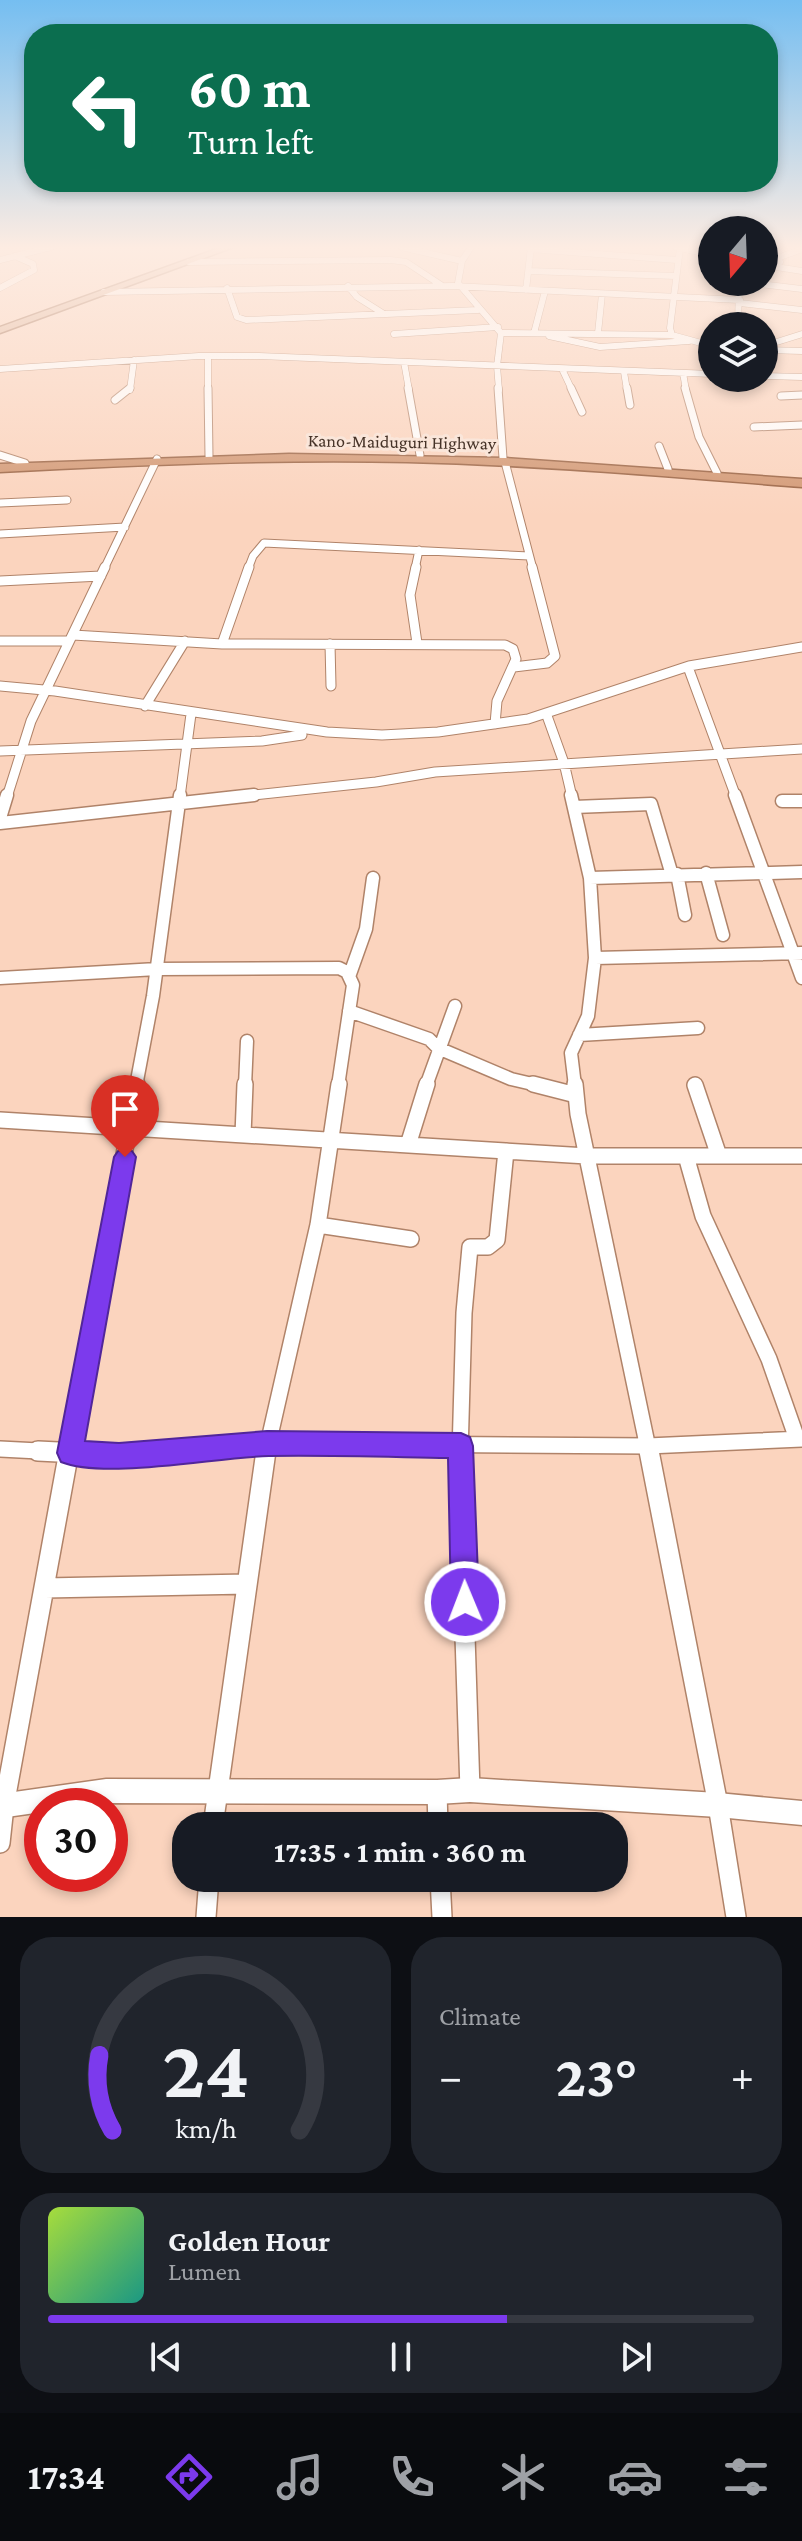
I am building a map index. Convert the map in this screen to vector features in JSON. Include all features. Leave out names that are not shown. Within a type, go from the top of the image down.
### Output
[{"type":"highway","name":"Kano-Maiduguri Highway","points":[[0,466],[209,456],[420,455],[668,469],[802,481]]},
{"type":"highway","name":"Kano-Maiduguri Highway","points":[[0,466],[323,458],[504,460],[802,481]]},
{"type":"street","points":[[393,362],[394,336]]},
{"type":"street","points":[[499,336],[497,366],[504,460],[555,656],[547,663],[514,667]]},
{"type":"street","points":[[550,336],[578,345],[661,345],[692,341]]},
{"type":"street","points":[[677,336],[698,342]]},
{"type":"street","points":[[578,345],[585,370]]},
{"type":"street","points":[[778,349],[802,351]]},
{"type":"street","points":[[208,356],[209,456]]},
{"type":"street","points":[[0,369],[208,356],[698,374]]},
{"type":"street","points":[[115,400],[130,390],[134,360]]},
{"type":"street","points":[[404,362],[420,455]]},
{"type":"street","points":[[562,369],[582,412]]},
{"type":"street","points":[[624,372],[630,405]]},
{"type":"street","points":[[683,373],[705,453],[717,473]]},
{"type":"street","points":[[778,376],[802,377]]},
{"type":"street","points":[[781,396],[802,395]]},
{"type":"street","points":[[754,427],[802,425]]},
{"type":"street","points":[[659,446],[668,469]]},
{"type":"street","points":[[0,455],[25,463]]},
{"type":"street","points":[[157,460],[46,689],[19,751],[0,820],[179,804],[376,782],[435,772],[802,749]]},
{"type":"street","points":[[0,503],[67,500]]},
{"type":"street","points":[[0,534],[125,527]]},
{"type":"street","points":[[222,644],[253,556],[264,543],[529,556]]},
{"type":"street","points":[[417,643],[410,595],[419,550]]},
{"type":"street","points":[[0,581],[101,576]]},
{"type":"street","points":[[0,641],[71,638],[222,644],[505,645],[516,654],[514,667],[497,701],[495,724]]},
{"type":"street","points":[[145,706],[185,641]]},
{"type":"street","points":[[330,644],[331,686]]},
{"type":"street","points":[[0,686],[46,689],[317,732],[436,732],[546,713],[734,655],[802,647]]},
{"type":"street","points":[[688,667],[762,871],[797,953],[802,978]]},
{"type":"street","points":[[546,713],[564,763],[590,878],[595,958],[588,1016],[571,1053],[576,1095],[718,1805],[736,1917]]},
{"type":"street","points":[[0,1843],[2,1806],[131,1128],[157,969],[191,714]]},
{"type":"street","points":[[0,751],[272,740],[317,732]]},
{"type":"street","points":[[782,801],[802,801]]},
{"type":"street","points":[[574,807],[651,804],[685,915]]},
{"type":"street","points":[[590,878],[802,872]]},
{"type":"street","points":[[706,873],[723,935]]},
{"type":"street","points":[[350,974],[366,929],[373,878]]},
{"type":"street","points":[[595,958],[797,953]]},
{"type":"street","points":[[0,978],[157,969],[335,967],[344,968],[350,974],[353,985],[318,1225],[267,1443],[214,1812]]},
{"type":"street","points":[[408,1145],[438,1048],[455,1006]]},
{"type":"street","points":[[349,1011],[429,1039],[438,1048],[511,1079],[576,1095]]},
{"type":"street","points":[[579,1035],[698,1028]]},
{"type":"street","points":[[243,1135],[247,1041]]},
{"type":"street","points":[[695,1085],[719,1156]]},
{"type":"street","points":[[0,1120],[587,1156],[802,1156]]},
{"type":"street","points":[[470,1790],[461,1446],[465,1287],[470,1247],[488,1247],[497,1240],[506,1151]]},
{"type":"street","points":[[0,1449],[119,1455],[267,1443],[648,1446],[800,1439],[769,1359],[703,1216],[686,1156]]},
{"type":"street","points":[[318,1225],[411,1239]]},
{"type":"street","points":[[45,1588],[247,1584]]},
{"type":"street","points":[[2,1806],[106,1791],[470,1790],[802,1813]]},
{"type":"street","points":[[437,1792],[438,1812]]},
{"type":"street","points":[[206,1917],[208,1892]]},
{"type":"street","points":[[441,1892],[442,1917]]},
{"type":"route","points":[[125,1157],[70,1453],[119,1455],[267,1443],[461,1446],[465,1602]]}]
